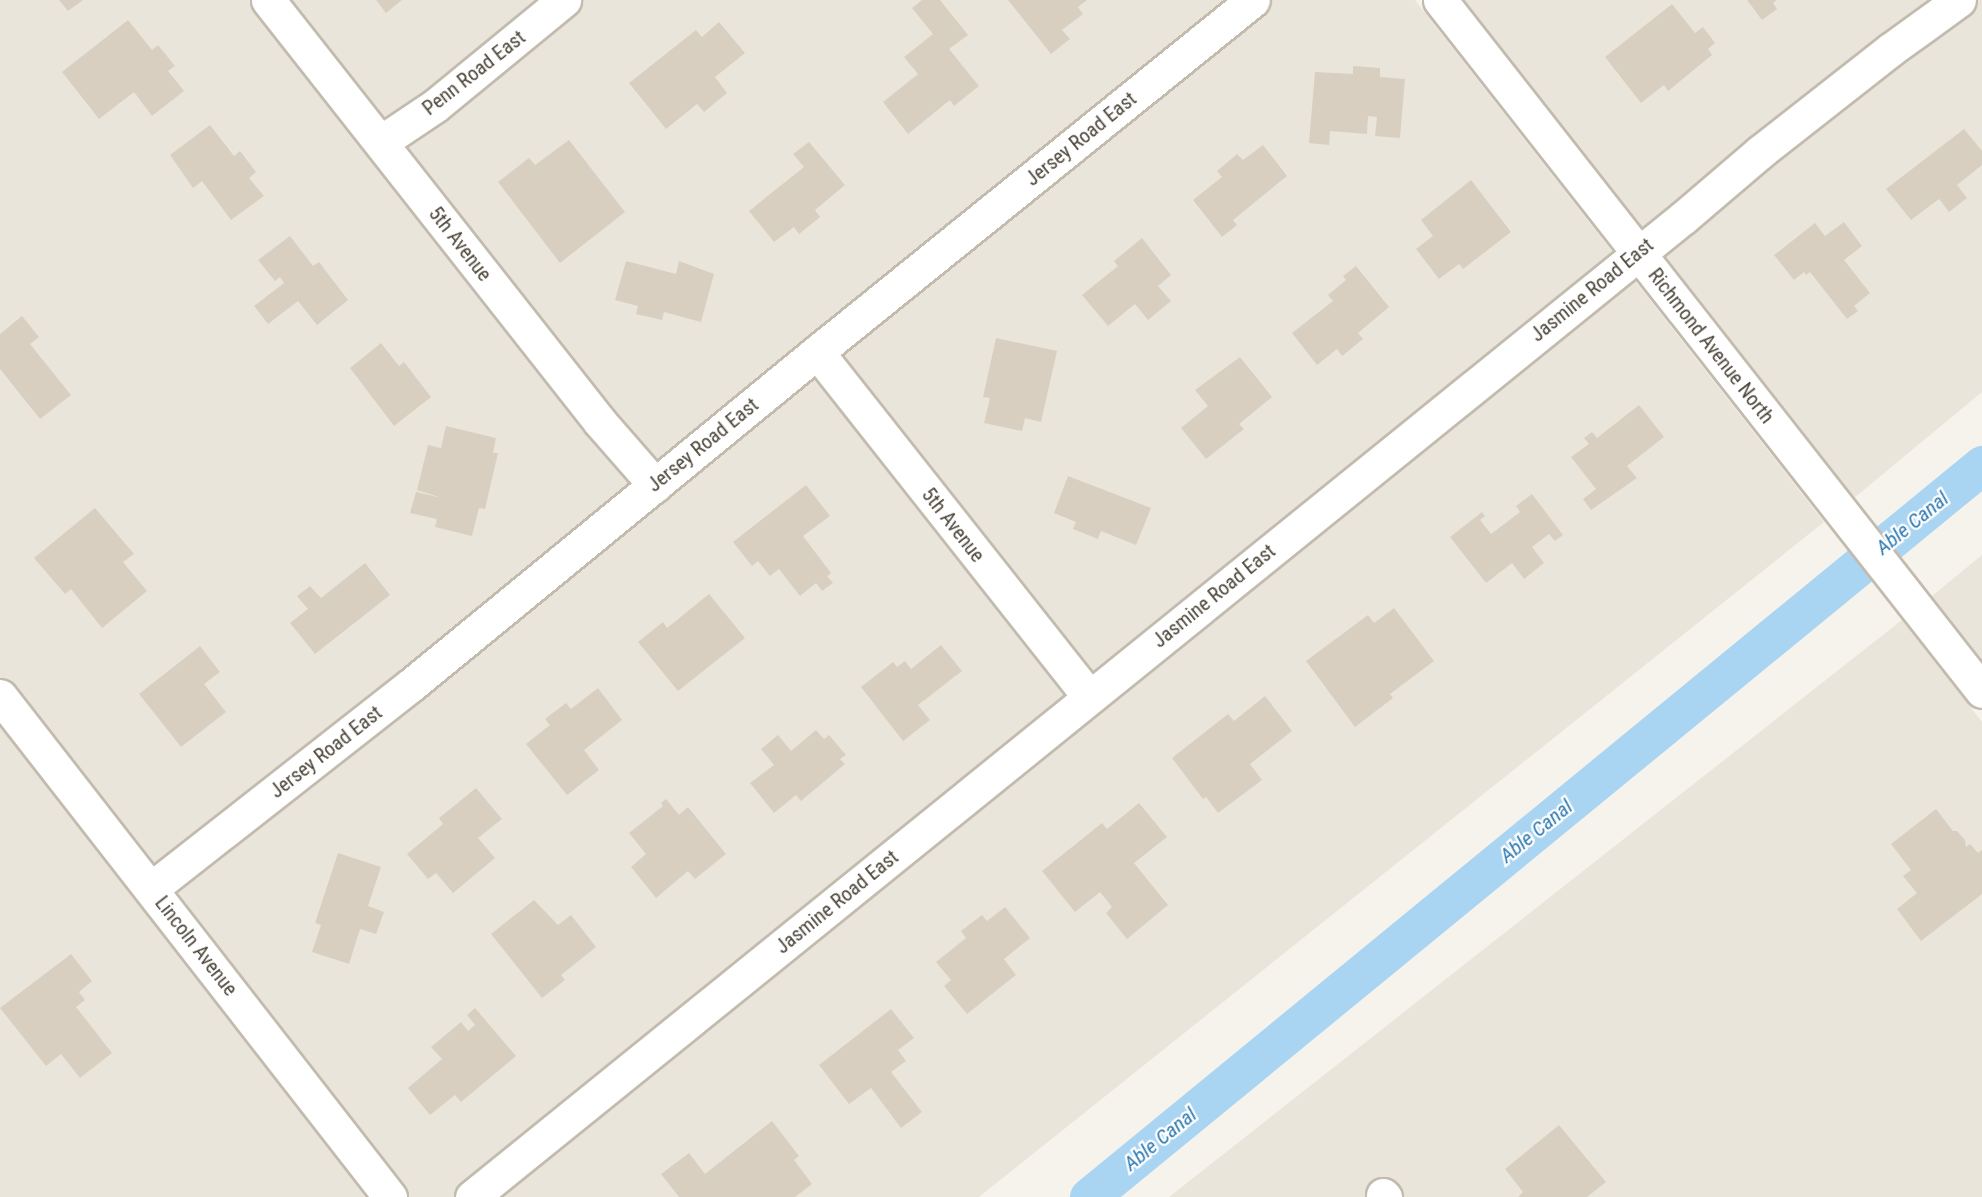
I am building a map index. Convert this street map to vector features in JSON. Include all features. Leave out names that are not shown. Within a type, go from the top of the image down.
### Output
[{"type":"street","name":"5th Avenue","points":[[268,0],[600,422],[655,484]]},
{"type":"street","name":"Penn Road East","points":[[381,142],[436,105],[564,0]]},
{"type":"street","name":"Jersey Road East","points":[[152,888],[411,685],[817,352],[1253,0]]},
{"type":"street","name":"Richmond Avenue North","points":[[1440,0],[1982,691]]},
{"type":"street","name":"Jasmine Road East","points":[[472,1197],[1638,252],[1881,57],[1959,0]]},
{"type":"street","name":"5th Avenue","points":[[817,352],[1089,697]]},
{"type":"street","name":"Lincoln Avenue","points":[[0,696],[152,888],[390,1197]]},
{"type":"shaded area","points":[[0,0],[1415,0],[1824,522],[979,1197],[0,1197]]},
{"type":"shaded area","points":[[1464,0],[1982,0],[1982,392],[1854,498]]},
{"type":"shaded area","points":[[1982,555],[1982,660],[1932,596]]},
{"type":"shaded area","points":[[1902,620],[1982,722],[1982,1197],[1169,1197]]},
{"type":"building","points":[[59,0],[83,0],[68,11]]},
{"type":"building","points":[[376,0],[402,0],[386,13]]},
{"type":"building","points":[[922,0],[940,0],[968,35],[949,49],[979,86],[954,106],[950,100],[908,134],[883,102],[918,74],[904,57],[933,34],[912,8]]},
{"type":"building","points":[[1008,0],[1087,0],[1078,7],[1083,14],[1062,30],[1070,39],[1051,54]]},
{"type":"building","points":[[1747,0],[1777,0],[1773,3],[1777,9],[1762,20]]},
{"type":"building","points":[[1672,4],[1695,33],[1703,27],[1715,43],[1708,49],[1712,55],[1668,91],[1664,85],[1641,103],[1605,57]]},
{"type":"building","points":[[128,20],[152,50],[158,45],[175,66],[168,71],[184,91],[152,116],[134,92],[99,119],[62,72]]},
{"type":"building","points":[[719,22],[745,53],[715,77],[727,93],[704,112],[697,104],[666,129],[629,83],[696,30],[702,37]]},
{"type":"building","points":[[1353,66],[1380,68],[1380,77],[1405,79],[1400,138],[1375,136],[1377,117],[1368,116],[1367,134],[1330,131],[1329,145],[1309,143],[1315,72],[1353,74]]},
{"type":"building","points":[[210,125],[234,156],[240,151],[256,172],[249,178],[264,196],[231,220],[202,181],[193,188],[170,155]]},
{"type":"building","points":[[1964,129],[1982,151],[1982,165],[1957,185],[1967,198],[1949,212],[1939,199],[1911,220],[1886,189]]},
{"type":"building","points":[[569,140],[625,212],[560,263],[498,182],[529,158],[535,165]]},
{"type":"building","points":[[809,142],[845,185],[815,210],[820,217],[799,234],[794,227],[774,242],[749,211],[804,167],[793,154]]},
{"type":"building","points":[[1263,145],[1287,176],[1233,220],[1237,225],[1222,237],[1193,200],[1222,177],[1217,171],[1237,154],[1243,160]]},
{"type":"building","points":[[1471,180],[1511,232],[1463,269],[1459,264],[1439,279],[1416,249],[1433,236],[1421,220]]},
{"type":"building","points":[[1844,222],[1862,246],[1844,260],[1870,293],[1854,306],[1858,311],[1847,319],[1810,272],[1806,275],[1804,272],[1794,280],[1774,255],[1815,223],[1825,236]]},
{"type":"building","points":[[290,236],[313,266],[319,262],[348,300],[317,325],[298,301],[268,324],[254,306],[284,283],[280,277],[275,281],[258,260]]},
{"type":"building","points":[[1142,238],[1171,275],[1158,286],[1171,301],[1148,320],[1135,304],[1108,326],[1082,295],[1118,266],[1114,261]]},
{"type":"building","points":[[626,261],[676,274],[679,261],[714,274],[701,322],[664,312],[662,320],[636,314],[638,306],[615,300]]},
{"type":"building","points":[[1356,266],[1389,307],[1358,333],[1363,339],[1342,356],[1337,349],[1317,365],[1292,333],[1333,301],[1328,295],[1346,280],[1343,276]]},
{"type":"building","points":[[22,316],[39,337],[30,344],[71,395],[40,419],[0,369],[0,334]]},
{"type":"building","points":[[996,338],[1057,351],[1041,422],[1025,418],[1022,431],[984,423],[990,398],[983,397]]},
{"type":"building","points":[[381,343],[399,366],[404,362],[431,397],[394,426],[350,368]]},
{"type":"building","points":[[1240,357],[1272,397],[1239,424],[1244,429],[1206,459],[1181,428],[1208,406],[1195,390]]},
{"type":"building","points":[[1639,405],[1664,437],[1627,466],[1637,478],[1591,510],[1583,499],[1596,489],[1571,457],[1589,444],[1584,438],[1592,432],[1597,438]]},
{"type":"building","points":[[446,426],[496,438],[493,453],[498,453],[485,509],[479,508],[472,536],[435,527],[437,519],[410,513],[416,492],[442,498],[417,490],[428,445],[441,448]]},
{"type":"building","points":[[1068,476],[1151,508],[1136,545],[1101,531],[1098,539],[1073,529],[1076,522],[1054,513]]},
{"type":"building","points":[[806,485],[830,516],[803,536],[831,573],[827,576],[833,583],[822,591],[816,583],[800,596],[779,569],[770,576],[758,561],[752,566],[733,542]]},
{"type":"building","points":[[1532,494],[1563,535],[1555,541],[1549,534],[1532,547],[1544,563],[1524,579],[1512,563],[1486,583],[1450,537],[1482,512],[1485,516],[1480,520],[1491,534],[1520,512],[1516,506]]},
{"type":"building","points":[[95,508],[134,554],[123,562],[147,591],[102,628],[71,589],[65,594],[34,558]]},
{"type":"building","points":[[365,563],[390,595],[315,654],[290,623],[308,609],[297,596],[310,586],[321,598]]},
{"type":"building","points":[[709,594],[745,638],[678,691],[638,642],[663,622],[667,628]]},
{"type":"building","points":[[1394,608],[1434,661],[1390,694],[1393,698],[1355,727],[1306,661],[1368,615],[1374,623]]},
{"type":"building","points":[[941,645],[962,671],[918,705],[930,720],[903,741],[861,687],[893,662],[897,667],[905,661],[911,669]]},
{"type":"building","points":[[200,646],[220,672],[204,684],[226,712],[181,747],[139,694]]},
{"type":"building","points":[[598,688],[622,720],[584,750],[599,770],[567,795],[526,744],[550,725],[545,719],[566,703],[571,709]]},
{"type":"building","points":[[1265,696],[1292,731],[1250,764],[1262,780],[1218,813],[1206,797],[1203,799],[1172,758],[1228,714],[1234,721]]},
{"type":"building","points":[[816,730],[824,739],[829,735],[846,755],[840,759],[845,764],[801,801],[796,795],[774,813],[750,783],[774,765],[761,749],[778,735],[791,751]]},
{"type":"building","points":[[476,788],[502,819],[478,838],[495,858],[453,893],[436,873],[428,879],[407,854],[443,824],[439,818]]},
{"type":"building","points":[[666,799],[679,815],[688,807],[726,854],[695,879],[688,871],[656,898],[631,867],[646,854],[629,833],[663,806],[661,803]]},
{"type":"building","points":[[1139,803],[1167,837],[1134,863],[1168,905],[1127,939],[1106,913],[1112,907],[1100,892],[1075,912],[1042,871],[1102,823],[1107,829]]},
{"type":"building","points":[[1936,809],[1953,831],[1957,831],[1965,840],[1966,847],[1970,844],[1978,853],[1982,850],[1982,894],[1921,941],[1897,909],[1917,893],[1903,876],[1911,870],[1891,844]]},
{"type":"building","points":[[338,853],[381,867],[368,906],[384,912],[376,934],[360,929],[349,964],[312,952],[321,925],[315,923]]},
{"type":"building","points":[[534,900],[558,925],[571,915],[596,947],[561,975],[565,980],[542,998],[491,934]]},
{"type":"building","points":[[1005,907],[1030,938],[1004,959],[1016,975],[967,1014],[944,986],[951,980],[936,962],[966,938],[961,931],[982,915],[987,921]]},
{"type":"building","points":[[71,954],[92,981],[79,992],[85,1000],[76,1007],[112,1053],[80,1078],[61,1054],[46,1066],[0,1008]]},
{"type":"building","points":[[475,1008],[516,1056],[461,1102],[455,1095],[430,1115],[408,1088],[442,1059],[431,1047],[461,1022],[468,1031],[475,1025],[467,1015]]},
{"type":"building","points":[[891,1009],[914,1038],[898,1050],[906,1061],[891,1072],[922,1112],[901,1128],[871,1088],[849,1104],[819,1065]]},
{"type":"building","points":[[772,1121],[799,1156],[794,1160],[812,1184],[795,1197],[679,1197],[661,1174],[689,1153],[705,1174]]},
{"type":"building","points":[[1559,1125],[1606,1182],[1587,1197],[1518,1197],[1523,1192],[1505,1169]]},
{"type":"waterway","name":"Able Canal","points":[[1089,1197],[1982,465]]}]
